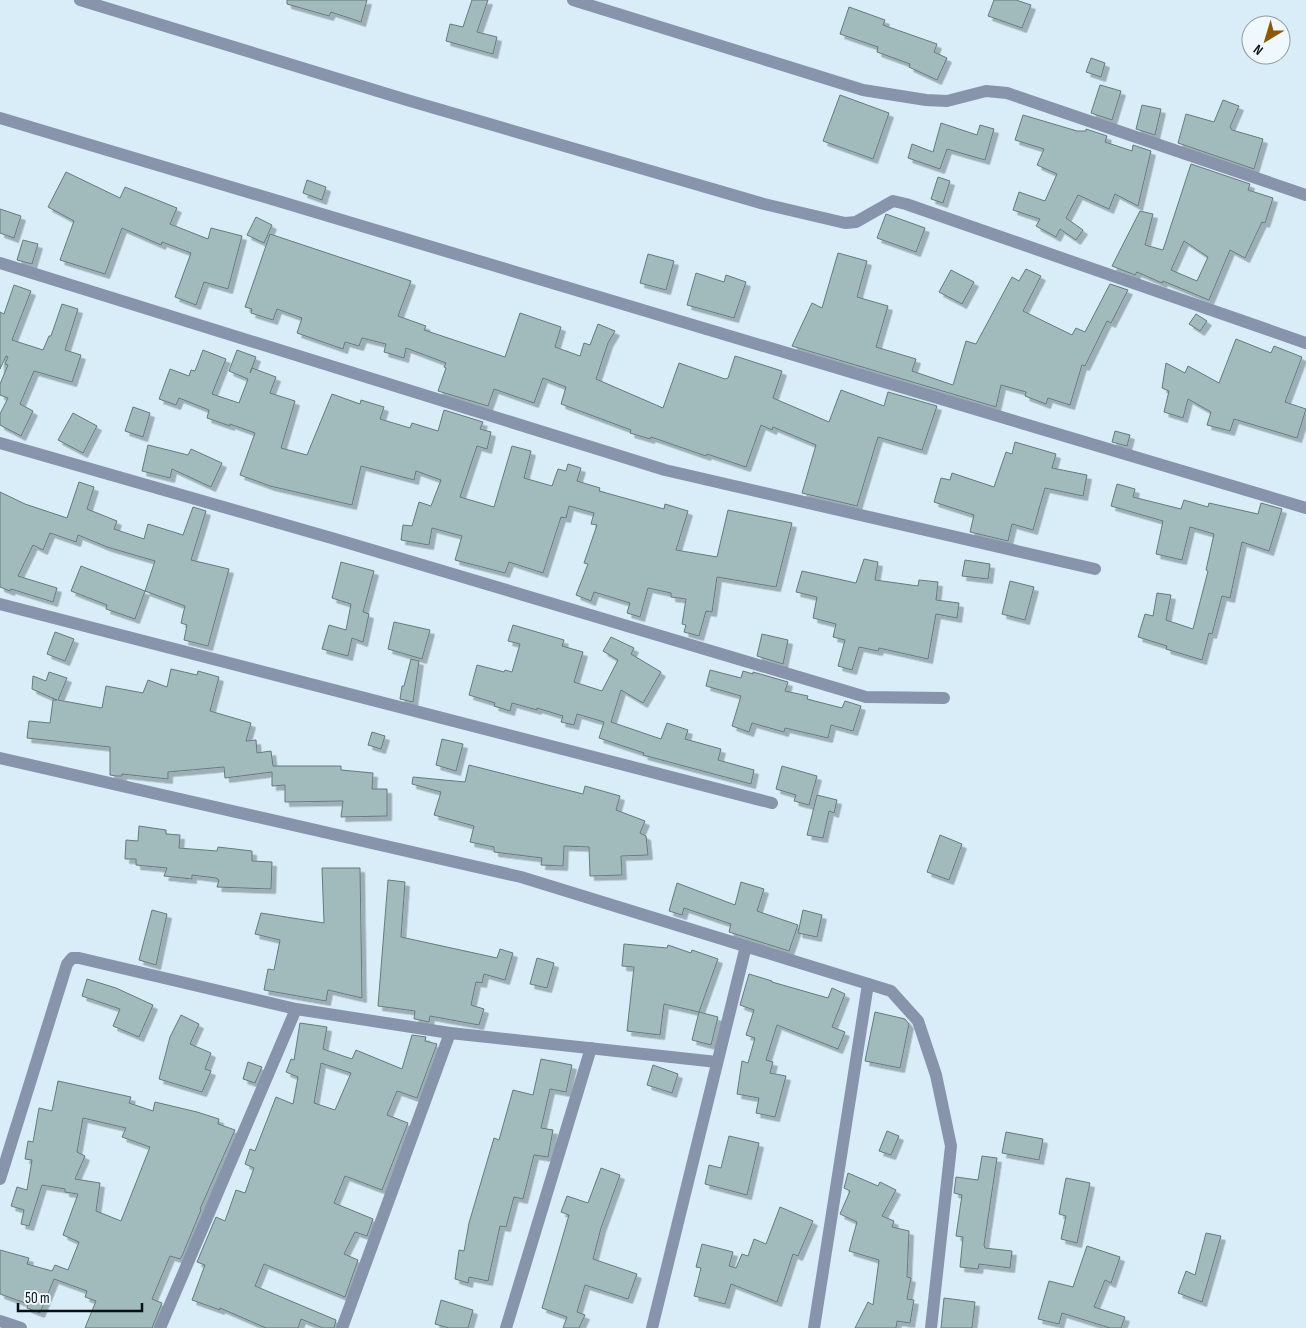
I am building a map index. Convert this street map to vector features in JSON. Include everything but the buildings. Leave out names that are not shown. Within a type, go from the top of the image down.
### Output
[{"type":"street","points":[[80,0],[407,100],[764,204],[845,223],[856,222],[893,201],[906,204],[1306,343]]},
{"type":"street","points":[[573,0],[863,90],[926,100],[947,101],[986,91],[1006,93],[1306,195]]},
{"type":"street","points":[[0,118],[1306,508]]},
{"type":"street","points":[[0,263],[665,470],[1095,569]]},
{"type":"street","points":[[0,443],[344,541],[866,697],[944,698]]},
{"type":"street","points":[[0,604],[772,803]]},
{"type":"street","points":[[0,758],[521,877],[891,991],[918,1021],[936,1075],[947,1118],[951,1146],[932,1328]]},
{"type":"street","points":[[652,1328],[746,946]]},
{"type":"street","points":[[0,1179],[67,964],[72,958],[79,958],[296,1008],[450,1033],[717,1062]]},
{"type":"street","points":[[814,1328],[868,984]]},
{"type":"street","points":[[160,1328],[296,1008]]},
{"type":"street","points":[[342,1328],[450,1033]]},
{"type":"street","points":[[506,1328],[591,1048]]},
{"type":"street","points":[[0,1321],[21,1328]]}]
